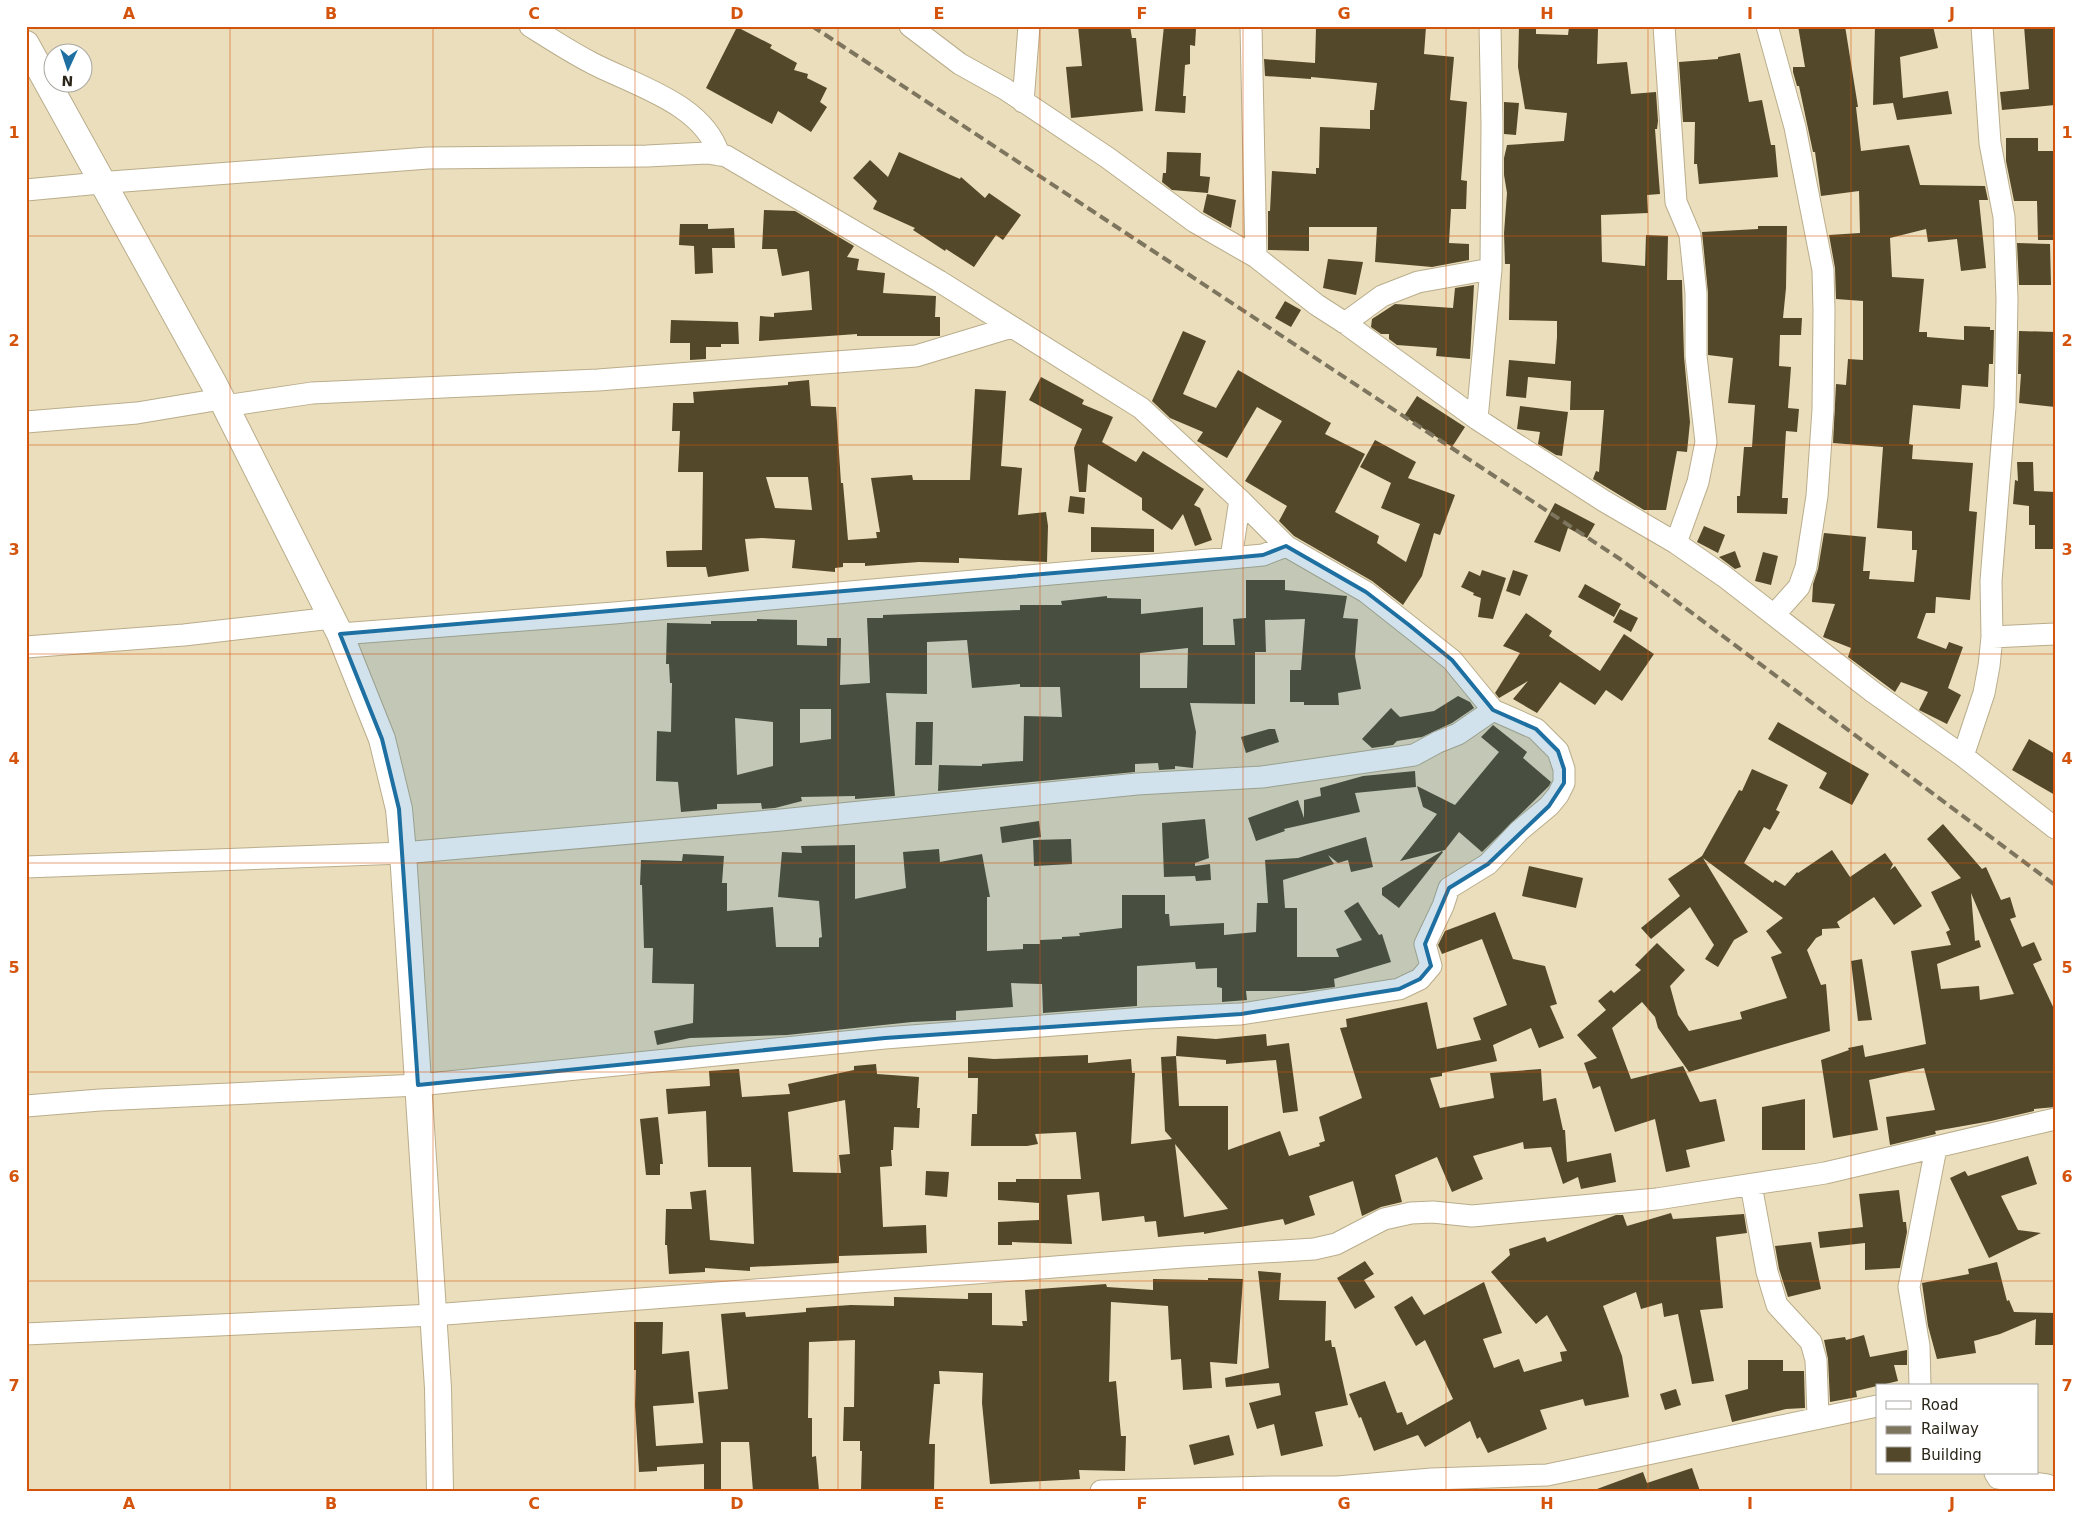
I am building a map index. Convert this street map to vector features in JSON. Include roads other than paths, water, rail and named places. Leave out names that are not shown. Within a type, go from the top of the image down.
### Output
[{"type":"street","points":[[530,26],[590,62],[644,87],[686,110],[705,128],[716,143],[719,155]]},
{"type":"street","points":[[910,26],[960,64],[1023,102],[1108,158],[1195,222],[1256,257],[1317,305],[1345,323],[1477,419],[1604,501],[1676,543],[1725,577],[1873,692],[1963,756],[2055,828]]},
{"type":"street","points":[[1023,102],[1029,26]]},
{"type":"street","points":[[1251,26],[1256,257]]},
{"type":"street","points":[[1477,419],[1491,269],[1492,124],[1490,26]]},
{"type":"street","points":[[1664,26],[1676,202],[1690,235],[1696,293],[1696,356],[1706,442],[1698,482],[1676,543]]},
{"type":"street","points":[[1767,26],[1795,127],[1823,270],[1824,311],[1822,429],[1817,496],[1806,567],[1799,587],[1774,615]]},
{"type":"street","points":[[1963,756],[1984,693],[1992,637],[1991,581],[2005,407],[2007,299],[2004,217],[1990,143],[1982,26]]},
{"type":"street","points":[[26,44],[223,403],[336,626],[382,739],[399,809],[438,1388],[440,1491]]},
{"type":"street","points":[[26,190],[428,158],[647,156],[707,153],[726,156],[940,280],[1141,408],[1240,500],[1286,546],[1366,592],[1452,660],[1493,710],[1536,729],[1558,751],[1564,769],[1564,783],[1558,795],[1549,806],[1519,831],[1488,864],[1450,888],[1426,944],[1431,966],[1420,979],[1399,989],[1241,1014],[1145,1018],[885,1038],[418,1085],[100,1100],[26,1106]]},
{"type":"street","points":[[1345,323],[1382,296],[1418,282],[1491,269]]},
{"type":"street","points":[[26,422],[137,414],[312,393],[598,380],[916,356],[1012,327]]},
{"type":"street","points":[[1231,558],[1240,500]]},
{"type":"street","points":[[26,647],[184,635],[614,612],[1263,555],[1286,546]]},
{"type":"street","points":[[1992,637],[2055,634]]},
{"type":"street","points":[[26,868],[402,854],[781,820],[1137,784],[1262,777],[1414,755],[1458,734],[1493,710]]},
{"type":"street","points":[[26,1334],[433,1315],[1183,1257],[1314,1249],[1336,1244],[1384,1219],[1411,1213],[1433,1212],[1472,1216],[1657,1199],[1825,1172],[1936,1148],[2055,1119]]},
{"type":"street","points":[[1920,1384],[1919,1346],[1909,1287],[1936,1148]]},
{"type":"street","points":[[1751,1185],[1767,1272],[1777,1305],[1812,1342],[1816,1360],[1818,1417]]},
{"type":"street","points":[[1101,1491],[1275,1487],[1337,1488],[1432,1480],[1547,1475],[1876,1406]]},
{"type":"street","points":[[1996,1474],[1998,1478],[2047,1485],[2048,1491]]},
{"type":"railway","points":[[812,26],[1620,559],[2055,885]]}]
